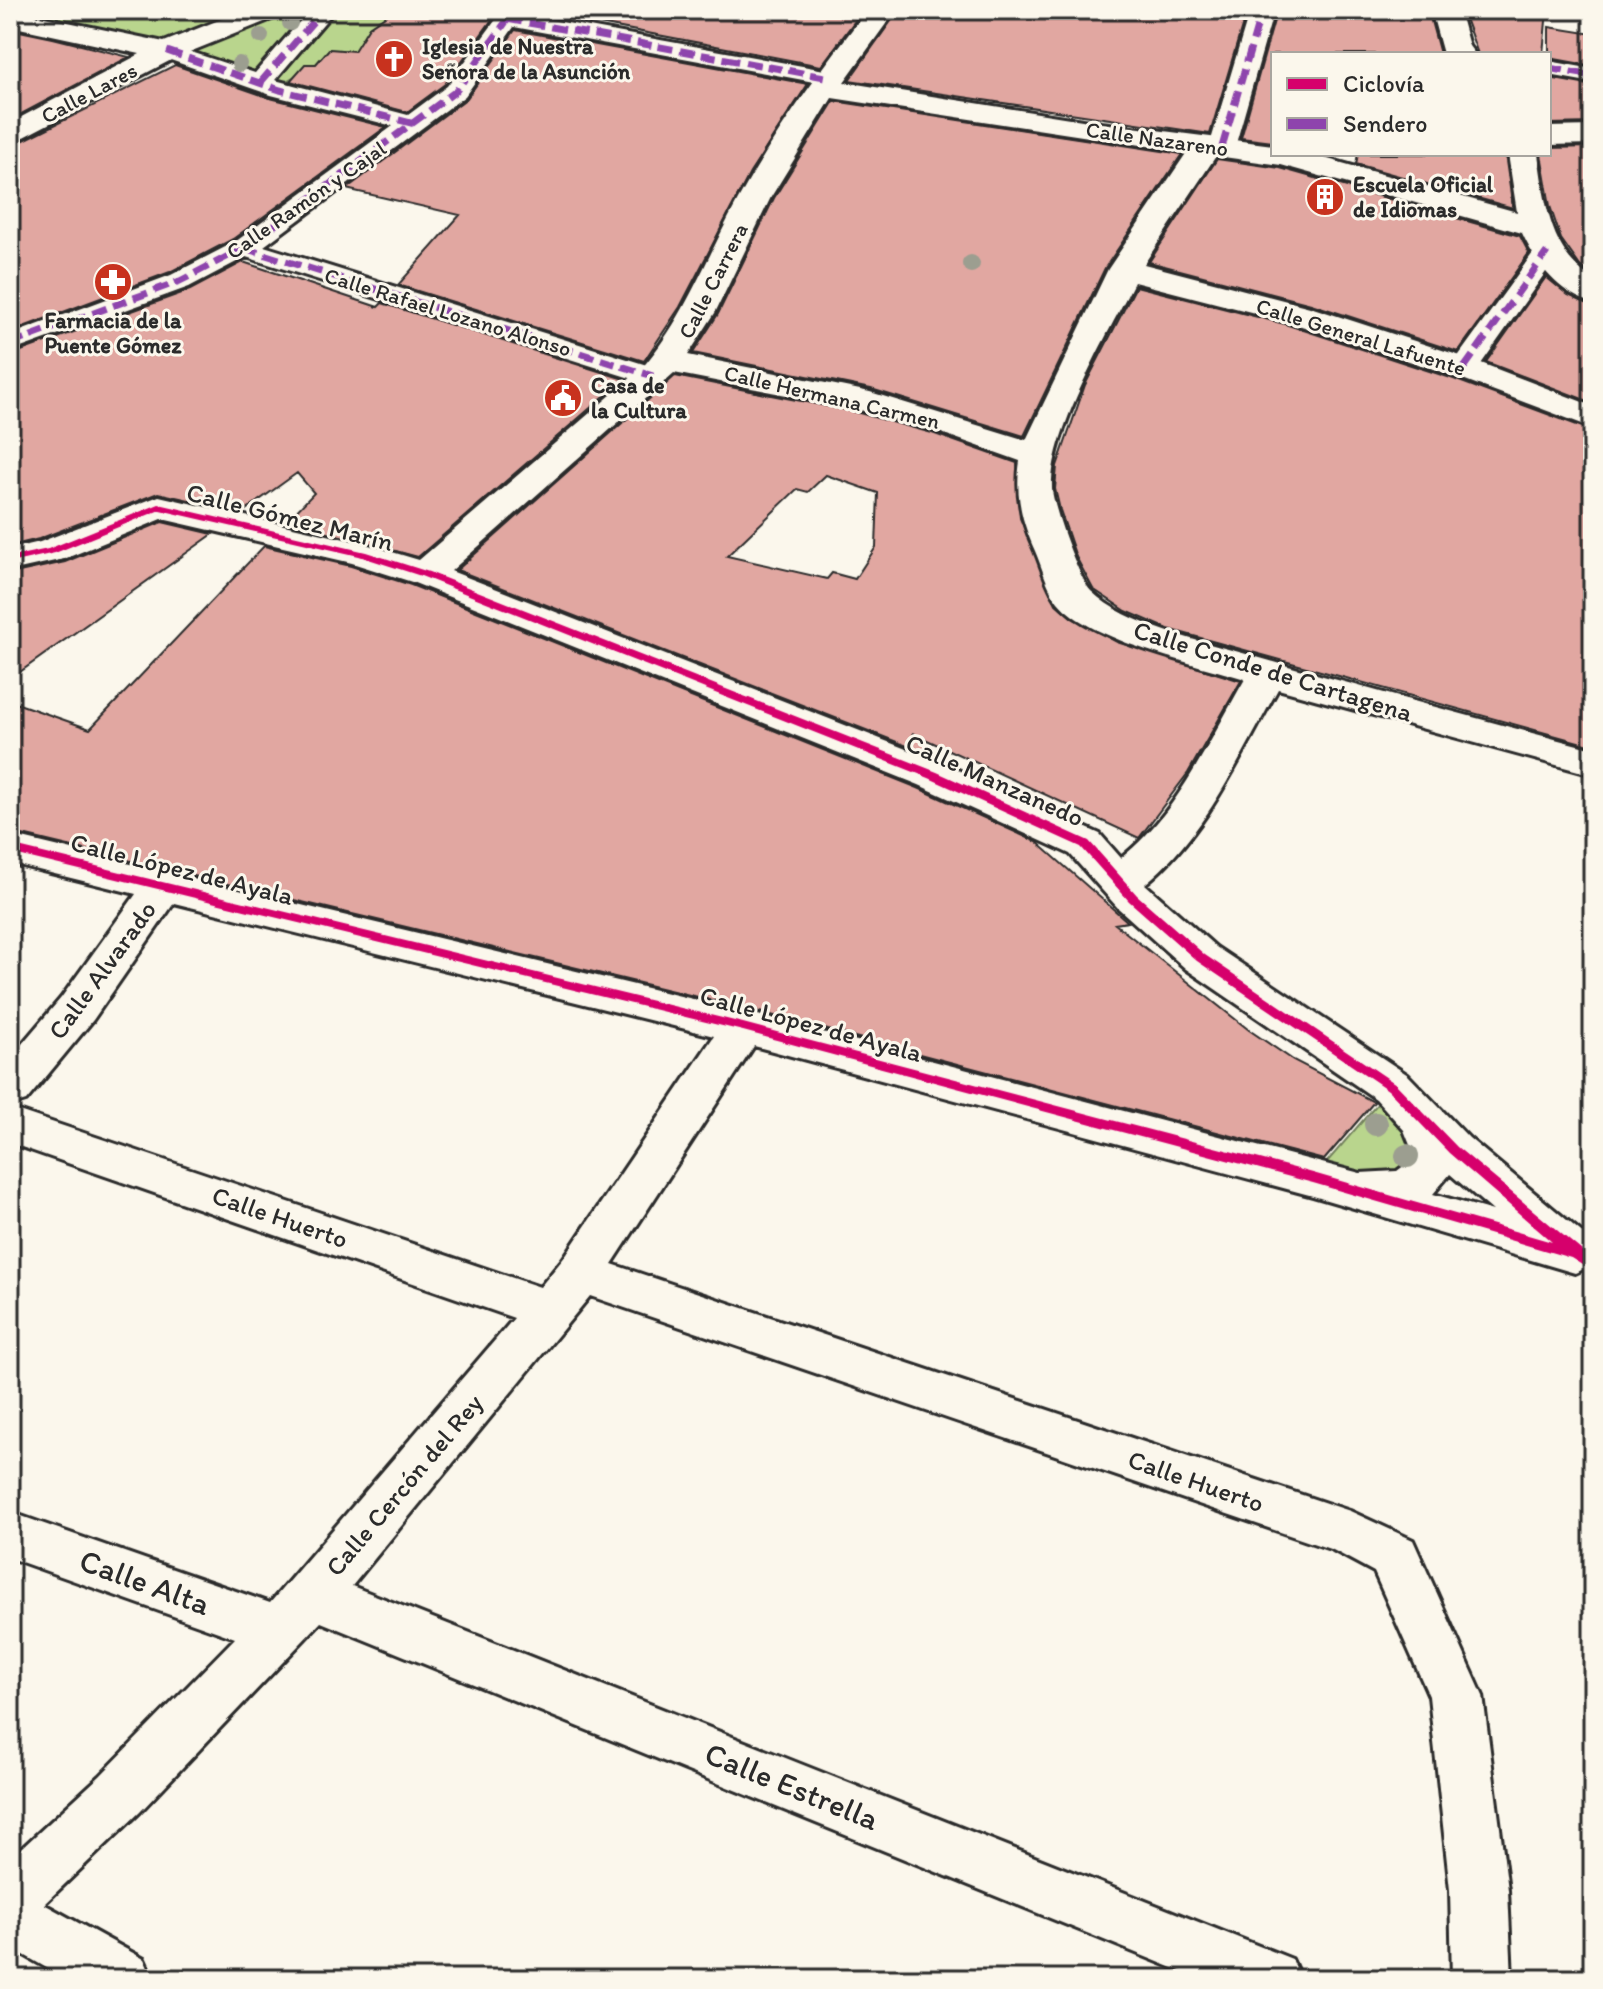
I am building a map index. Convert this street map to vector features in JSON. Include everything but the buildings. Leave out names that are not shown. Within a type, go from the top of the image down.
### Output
[{"type":"street","name":"Calle Lares","points":[[10,135],[167,51],[269,10]]},
{"type":"street","points":[[260,83],[323,10]]},
{"type":"street","name":"Calle Carrera","points":[[425,574],[660,368],[683,343],[717,280],[754,199],[826,83],[882,10]]},
{"type":"street","points":[[1214,147],[1262,10]]},
{"type":"street","points":[[1445,10],[1458,52]]},
{"type":"street","points":[[510,16],[826,83]]},
{"type":"street","name":"Calle Ramón y Cajal","points":[[10,344],[180,281],[244,248],[456,91],[510,16]]},
{"type":"street","points":[[10,17],[167,51],[260,83],[415,124]]},
{"type":"street","points":[[1551,68],[1593,76]]},
{"type":"street","name":"Calle Nazareno","points":[[826,83],[1214,147],[1271,153]]},
{"type":"street","points":[[1551,136],[1593,135]]},
{"type":"street","name":"Calle Conde de Cartagena","points":[[1214,147],[1124,269],[1060,399],[1039,456],[1034,490],[1044,530],[1073,596],[1107,620],[1167,643],[1593,762]]},
{"type":"street","name":"Calle Nazareno","points":[[1294,156],[1540,239]]},
{"type":"street","points":[[1523,156],[1540,239],[1576,284],[1593,293]]},
{"type":"street","points":[[1464,368],[1540,239]]},
{"type":"street","name":"Calle Rafael Lozano Alonso","points":[[244,248],[660,368]]},
{"type":"street","name":"Calle General Lafuente","points":[[1124,269],[1298,314],[1464,368],[1593,418]]},
{"type":"street","name":"Calle Hermana Carmen","points":[[660,368],[858,399],[945,423],[1039,456]]},
{"type":"street","name":"Calle Gómez Marín","points":[[10,560],[51,551],[159,507],[362,554],[425,574]]},
{"type":"street","name":"Calle Manzanedo","points":[[425,574],[933,775],[1085,844],[1119,882],[1201,958],[1392,1087],[1453,1150],[1584,1260]]},
{"type":"street","points":[[1119,882],[1159,850],[1183,820],[1268,673]]},
{"type":"street","name":"Calle López de Ayala","points":[[10,849],[743,1027],[1338,1188],[1584,1260]]},
{"type":"street","name":"Calle Alvarado","points":[[10,1089],[77,1009],[163,887]]},
{"type":"street","name":"Calle Cercón del Rey","points":[[10,1897],[120,1794],[297,1612],[565,1292],[743,1027]]},
{"type":"street","points":[[1338,1188],[1385,1193],[1419,1183],[1431,1168],[1433,1145],[1418,1113]]},
{"type":"street","name":"Calle Huerto","points":[[10,1125],[1350,1533],[1394,1556],[1456,1696],[1479,1890],[1482,1979]]},
{"type":"street","name":"Calle Alta","points":[[10,1535],[297,1612]]},
{"type":"street","name":"Calle Estrella","points":[[297,1612],[1271,1979]]},
{"type":"street","points":[[10,1916],[123,1979]]},
{"type":"green space","points":[[10,10],[394,10],[369,27],[361,47],[354,51],[329,49],[316,64],[279,85],[167,51],[10,17]]},
{"type":"green space","points":[[1392,1087],[1405,1099],[1419,1183],[1313,1178]]},
{"type":"marked path","points":[[260,83],[323,10]]},
{"type":"marked path","points":[[1222,147],[1262,10]]},
{"type":"marked path","points":[[10,344],[180,281],[244,248],[456,91],[513,12]]},
{"type":"marked path","points":[[507,19],[830,78]]},
{"type":"marked path","points":[[167,51],[280,90],[415,124]]},
{"type":"marked path","points":[[1551,68],[1593,76]]},
{"type":"marked path","points":[[244,248],[653,376]]},
{"type":"marked path","points":[[1464,368],[1547,252]]},
{"type":"cycle path","points":[[10,560],[51,551],[159,507],[362,554],[425,574],[933,775],[1085,844],[1133,898],[1201,958],[1392,1087],[1453,1150],[1575,1254]]},
{"type":"cycle path","points":[[10,849],[743,1027],[1313,1178],[1575,1254],[1593,1267]]},
{"type":"place","name":"Iglesia de Nuestra Señora de la Asunción","points":[[394,59]]},
{"type":"place","name":"Escuela Oficial de Idiomas","points":[[1325,197]]},
{"type":"place","name":"Farmacia de la Puente Gómez","points":[[113,282]]},
{"type":"place","name":"Casa de la Cultura","points":[[563,398]]}]
